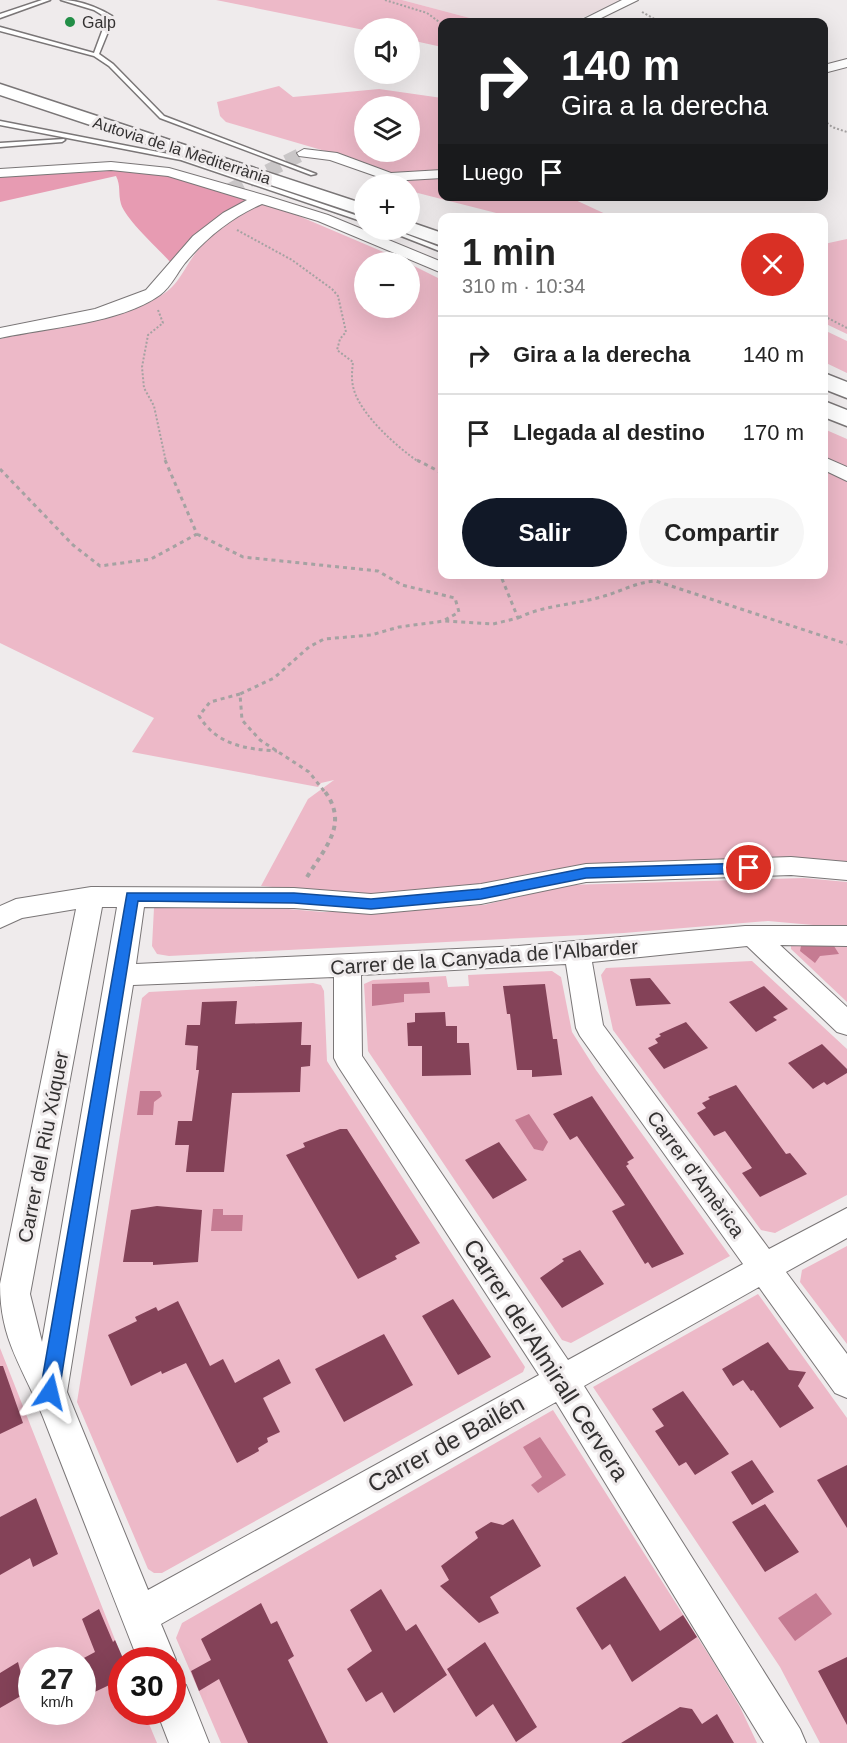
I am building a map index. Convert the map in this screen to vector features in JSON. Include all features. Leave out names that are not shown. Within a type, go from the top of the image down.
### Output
[{"type":"highway","name":"Autovia de la Mediterrània","points":[[0,75],[333,180]]},
{"type":"highway","name":"Autovia de la Mediterrània","points":[[0,89],[354,207]]},
{"type":"highway","points":[[420,232],[438,238]]},
{"type":"highway","points":[[828,382],[847,391]]},
{"type":"highway","points":[[828,410],[847,421]]},
{"type":"street","points":[[593,18],[632,0]]},
{"type":"street","points":[[828,68],[847,63]]},
{"type":"street","points":[[304,153],[332,156],[390,177],[438,174]]},
{"type":"street","points":[[0,173],[134,167],[169,172],[343,225],[438,266]]},
{"type":"street","points":[[0,333],[106,310],[151,293],[161,285],[181,258],[225,216],[262,199]]},
{"type":"street","points":[[828,465],[847,475]]},
{"type":"street","points":[[0,918],[16,909],[91,897],[294,898],[371,904],[481,894],[586,873],[791,866],[847,871]]},
{"type":"street","points":[[50,1392],[121,975],[132,896]]},
{"type":"street","name":"Carrer del Riu Xúquer","points":[[91,897],[14,1294],[22,1336],[50,1392],[153,1647]]},
{"type":"street","name":"Carrer de la Canyada de l'Albarder","points":[[121,975],[346,967],[577,952],[806,933],[847,936]]},
{"type":"street","points":[[754,937],[847,1024]]},
{"type":"street","name":"Carrer d'Amèrica","points":[[577,952],[590,1028],[847,1382]]},
{"type":"street","name":"Carrer del'Almirall Cervera","points":[[346,967],[348,1058],[561,1379],[786,1743]]},
{"type":"street","name":"Carrer de Bailén","points":[[140,1615],[763,1266],[847,1222]]},
{"type":"street","points":[[182,1725],[189,1743]]},
{"type":"lane","points":[[0,16],[47,0]]},
{"type":"lane","points":[[64,0],[96,9],[110,17],[109,26],[99,40],[96,55]]},
{"type":"lane","points":[[0,29],[96,55],[111,65],[162,117],[313,174]]},
{"type":"lane","points":[[0,123],[182,158],[354,217]]},
{"type":"lane","points":[[0,145],[81,139]]},
{"type":"lane","points":[[416,240],[438,248]]},
{"type":"lane","points":[[828,414],[847,421]]},
{"type":"path","points":[[386,0],[427,13],[438,21]]},
{"type":"path","points":[[828,124],[847,132]]},
{"type":"path","points":[[215,226],[252,236],[331,285],[339,298],[340,317],[346,332],[340,339],[337,350],[353,362],[352,389],[357,401],[395,446],[438,471]]},
{"type":"path","points":[[151,293],[163,322],[148,335],[142,367],[144,388],[154,405],[160,444],[168,468],[197,534],[243,557],[291,564],[378,571],[402,585],[455,598],[459,612],[444,621]]},
{"type":"path","points":[[828,318],[847,328]]},
{"type":"path","points":[[0,469],[73,545],[99,566],[140,564],[172,550],[197,534]]},
{"type":"path","points":[[501,579],[505,591],[518,613],[518,618]]},
{"type":"path","points":[[280,751],[249,749],[220,740],[206,731],[199,716],[210,702],[240,694],[274,678],[309,647],[324,639],[338,636],[371,635],[399,627],[444,621],[493,624],[518,618],[530,611],[599,598],[626,590],[640,581],[656,581],[847,644]]},
{"type":"path","points":[[240,694],[242,720],[260,740],[309,772],[334,803],[335,832],[294,898]]},
{"type":"shaded area","points":[[216,0],[402,0],[470,18],[438,18],[438,46],[420,42],[420,18],[354,18],[354,28]]},
{"type":"shaded area","points":[[402,0],[622,0],[582,18],[470,18]]},
{"type":"shaded area","points":[[279,86],[293,97],[379,89],[438,97],[438,170],[391,174],[370,169],[325,151],[226,122],[220,116],[217,102]]},
{"type":"shaded area","points":[[126,170],[155,171],[245,199],[245,203],[171,263],[124,211],[116,176],[0,202],[0,177]]},
{"type":"shaded area","points":[[438,177],[438,198],[420,194],[420,179]]},
{"type":"shaded area","points":[[449,201],[578,201],[603,213],[496,213]]},
{"type":"shaded area","points":[[266,202],[384,252],[354,252],[354,318],[420,318],[420,269],[438,278],[438,579],[828,579],[828,468],[847,477],[847,864],[574,866],[454,891],[386,897],[261,886],[308,799],[334,780],[321,783],[318,787],[132,752],[154,718],[0,643],[0,339],[160,296],[172,287],[198,250],[220,228]]},
{"type":"shaded area","points":[[847,239],[847,334],[828,325],[828,243]]},
{"type":"shaded area","points":[[828,332],[847,341],[847,373],[828,364]]},
{"type":"shaded area","points":[[828,431],[847,439],[847,469],[828,459]]},
{"type":"shaded area","points":[[804,878],[847,882],[847,928],[768,921],[624,933],[169,956],[157,954],[152,946],[154,908],[243,905],[323,912],[356,911],[484,905],[568,885]]},
{"type":"shaded area","points":[[791,942],[847,942],[847,1002],[791,949]]},
{"type":"shaded area","points":[[805,944],[834,946],[839,954],[820,956],[815,963],[800,951],[801,946]]},
{"type":"shaded area","points":[[752,961],[847,1049],[847,1195],[775,1233],[761,1230],[613,1030],[601,975],[606,968]]},
{"type":"shaded area","points":[[552,971],[561,977],[572,1032],[596,1070],[730,1256],[571,1343],[562,1340],[368,1051],[364,984],[373,980],[446,976],[448,987],[469,986],[468,975]]},
{"type":"shaded area","points":[[429,982],[430,993],[404,994],[404,1002],[372,1006],[372,984]]},
{"type":"shaded area","points":[[313,983],[321,985],[324,991],[327,1061],[525,1367],[523,1372],[162,1573],[154,1573],[148,1569],[77,1402],[142,998],[149,992]]},
{"type":"shaded area","points":[[140,1091],[160,1091],[162,1096],[154,1102],[153,1115],[137,1115]]},
{"type":"shaded area","points":[[529,1114],[548,1142],[543,1151],[534,1149],[515,1120]]},
{"type":"shaded area","points":[[213,1209],[223,1209],[223,1215],[243,1215],[242,1231],[211,1231]]},
{"type":"shaded area","points":[[847,1246],[847,1344],[800,1282],[802,1270]]},
{"type":"shaded area","points":[[758,1294],[847,1418],[847,1743],[820,1743],[780,1667],[593,1387]]},
{"type":"shaded area","points":[[0,1348],[118,1647],[108,1647],[108,1725],[149,1725],[157,1743],[0,1743]]},
{"type":"shaded area","points":[[553,1410],[712,1660],[740,1707],[757,1743],[221,1743],[186,1661],[186,1647],[180,1647],[176,1638],[182,1623]]},
{"type":"shaded area","points":[[540,1437],[566,1475],[538,1493],[531,1485],[542,1477],[523,1447]]},
{"type":"shaded area","points":[[816,1593],[832,1614],[795,1641],[778,1618]]},
{"type":"building","points":[[650,978],[671,1004],[636,1006],[630,979]]},
{"type":"building","points":[[545,984],[553,1039],[557,1039],[562,1075],[532,1077],[532,1070],[517,1070],[510,1014],[507,1014],[503,986]]},
{"type":"building","points":[[764,986],[788,1009],[773,1017],[777,1020],[756,1032],[729,1002]]},
{"type":"building","points":[[237,1001],[235,1024],[302,1022],[301,1045],[311,1045],[310,1066],[301,1067],[300,1092],[232,1093],[224,1172],[186,1172],[189,1145],[175,1145],[178,1121],[192,1121],[199,1070],[196,1070],[198,1046],[185,1045],[187,1025],[200,1025],[202,1002]]},
{"type":"building","points":[[445,1012],[446,1026],[457,1026],[457,1043],[469,1043],[471,1075],[422,1076],[422,1046],[408,1046],[407,1023],[415,1022],[415,1013]]},
{"type":"building","points":[[686,1022],[708,1048],[664,1069],[648,1048],[658,1043],[655,1039],[661,1036],[659,1034]]},
{"type":"building","points":[[822,1044],[847,1069],[847,1073],[827,1085],[824,1082],[813,1089],[788,1063]]},
{"type":"building","points":[[736,1085],[786,1154],[790,1153],[807,1174],[760,1197],[742,1173],[752,1168],[725,1131],[714,1136],[697,1113],[706,1108],[702,1103],[710,1099],[708,1097]]},
{"type":"building","points":[[592,1096],[634,1158],[627,1162],[629,1164],[626,1166],[684,1254],[652,1268],[648,1262],[645,1264],[612,1211],[625,1205],[577,1136],[570,1140],[553,1114]]},
{"type":"building","points":[[340,1129],[347,1129],[420,1243],[395,1256],[397,1259],[358,1279],[286,1155],[305,1147],[303,1143]]},
{"type":"building","points":[[499,1142],[527,1180],[493,1199],[465,1160]]},
{"type":"building","points":[[157,1206],[202,1210],[198,1262],[153,1265],[153,1262],[123,1262],[131,1210]]},
{"type":"building","points":[[580,1250],[604,1284],[562,1308],[540,1278],[564,1261],[562,1259]]},
{"type":"building","points":[[453,1299],[491,1357],[458,1375],[422,1316]]},
{"type":"building","points":[[178,1301],[210,1366],[223,1359],[235,1383],[279,1359],[291,1383],[263,1398],[280,1432],[267,1438],[268,1442],[258,1448],[259,1451],[237,1463],[186,1363],[162,1374],[161,1371],[131,1386],[108,1335],[137,1321],[135,1317],[156,1307],[158,1311]]},
{"type":"building","points":[[384,1334],[413,1385],[344,1422],[315,1369]]},
{"type":"building","points":[[768,1342],[789,1370],[806,1372],[798,1386],[814,1408],[780,1428],[753,1390],[751,1391],[743,1380],[733,1386],[722,1369]]},
{"type":"building","points":[[0,1366],[3,1366],[23,1423],[0,1434]]},
{"type":"building","points":[[683,1391],[729,1454],[695,1475],[686,1462],[679,1466],[655,1431],[664,1426],[652,1409]]},
{"type":"building","points":[[752,1460],[774,1492],[752,1505],[731,1472]]},
{"type":"building","points":[[847,1465],[847,1528],[817,1480]]},
{"type":"building","points":[[36,1498],[58,1554],[33,1567],[30,1558],[0,1575],[0,1517]]},
{"type":"building","points":[[765,1504],[799,1552],[765,1572],[732,1522]]},
{"type":"building","points":[[513,1519],[541,1566],[490,1597],[499,1613],[479,1623],[440,1586],[449,1580],[441,1566],[478,1538],[475,1532],[491,1522],[503,1525]]},
{"type":"building","points":[[625,1576],[660,1631],[683,1615],[697,1637],[632,1682],[610,1644],[602,1650],[576,1608]]},
{"type":"building","points":[[381,1589],[406,1631],[416,1624],[447,1675],[394,1713],[382,1692],[366,1702],[347,1669],[372,1651],[350,1610]]},
{"type":"building","points":[[261,1603],[271,1624],[277,1621],[294,1656],[288,1660],[328,1743],[248,1743],[219,1679],[199,1691],[191,1671],[211,1660],[201,1639]]},
{"type":"building","points":[[99,1609],[113,1642],[115,1640],[118,1647],[108,1647],[108,1686],[96,1691],[96,1647],[93,1647],[82,1619]]},
{"type":"building","points":[[485,1642],[537,1727],[516,1742],[493,1704],[476,1717],[447,1669]]},
{"type":"building","points":[[847,1657],[847,1725],[818,1671]]},
{"type":"building","points":[[18,1662],[18,1698],[0,1708],[0,1673]]},
{"type":"building","points":[[680,1707],[692,1709],[702,1724],[717,1714],[734,1743],[621,1743]]},
{"type":"tunnel","points":[[230,190],[304,153]]},
{"type":"place","name":"Galp","points":[[70,22]]},
{"type":"route","points":[[50,1392],[121,975],[132,896],[294,898],[371,904],[481,894],[586,873],[749,868]]}]
